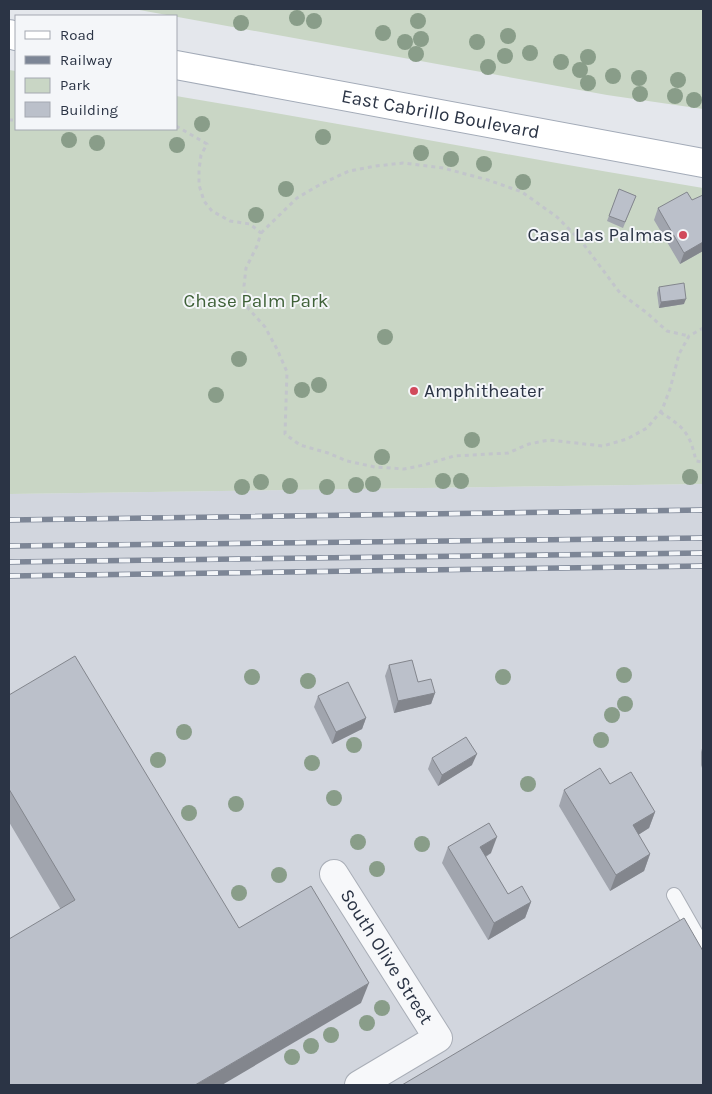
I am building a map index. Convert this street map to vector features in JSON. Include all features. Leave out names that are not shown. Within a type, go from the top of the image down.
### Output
[{"type":"main road","name":"East Cabrillo Boulevard","points":[[178,65],[703,163]]},
{"type":"street","name":"South Olive Street","points":[[334,874],[438,1038],[359,1085]]},
{"type":"lane","points":[[674,895],[703,946]]},
{"type":"path","points":[[178,127],[207,144],[201,155],[199,170],[199,185],[204,201],[212,211],[230,221],[250,224],[262,233]]},
{"type":"path","points":[[689,336],[667,332],[648,313],[620,292],[582,242],[556,217],[522,192],[488,180],[443,168],[403,163],[376,166],[350,171],[321,184],[296,198],[262,233],[246,268],[244,286],[248,308],[265,328],[287,372],[285,434],[300,446],[375,467],[404,469],[454,456],[508,453],[528,444],[549,440],[603,446],[627,439],[647,428],[660,412],[670,388],[679,354],[689,336],[703,328]]},
{"type":"path","points":[[660,412],[676,422],[686,432],[696,461],[703,462]]},
{"type":"shaded area","points":[[703,484],[703,1085],[9,1085],[9,494]]},
{"type":"green space","points":[[134,9],[703,9],[703,109],[607,95],[178,17],[178,15]]},
{"type":"green space","name":"Chase Palm Park","points":[[9,70],[15,71],[15,130],[178,130],[178,96],[703,188],[703,484],[9,494]]},
{"type":"building","points":[[619,189],[636,196],[625,222],[609,216]]},
{"type":"building","name":"Casa Las Palmas","points":[[687,192],[692,200],[703,195],[703,242],[684,253],[658,208]]},
{"type":"building","points":[[684,283],[686,299],[661,302],[659,287]]},
{"type":"building","points":[[75,656],[239,928],[311,886],[369,983],[195,1085],[9,1085],[9,939],[75,900],[9,789],[9,695]]},
{"type":"building","points":[[412,660],[418,682],[431,679],[435,693],[398,701],[389,665]]},
{"type":"building","points":[[348,682],[366,718],[336,732],[318,696]]},
{"type":"building","points":[[466,737],[477,754],[442,775],[432,758]]},
{"type":"building","points":[[600,768],[610,784],[631,772],[655,812],[633,825],[650,854],[616,875],[564,790]]},
{"type":"building","points":[[489,823],[497,837],[480,847],[508,894],[522,886],[531,902],[494,923],[448,847]]},
{"type":"building","points":[[684,918],[703,951],[703,1085],[402,1085]]},
{"type":"railway","points":[[9,520],[703,510]]},
{"type":"railway","points":[[9,546],[703,538]]},
{"type":"railway","points":[[9,562],[703,553]]},
{"type":"railway","points":[[9,576],[703,566]]},
{"type":"place","name":"Casa Las Palmas","points":[[683,235]]},
{"type":"place","name":"Amphitheater","points":[[414,391]]}]
